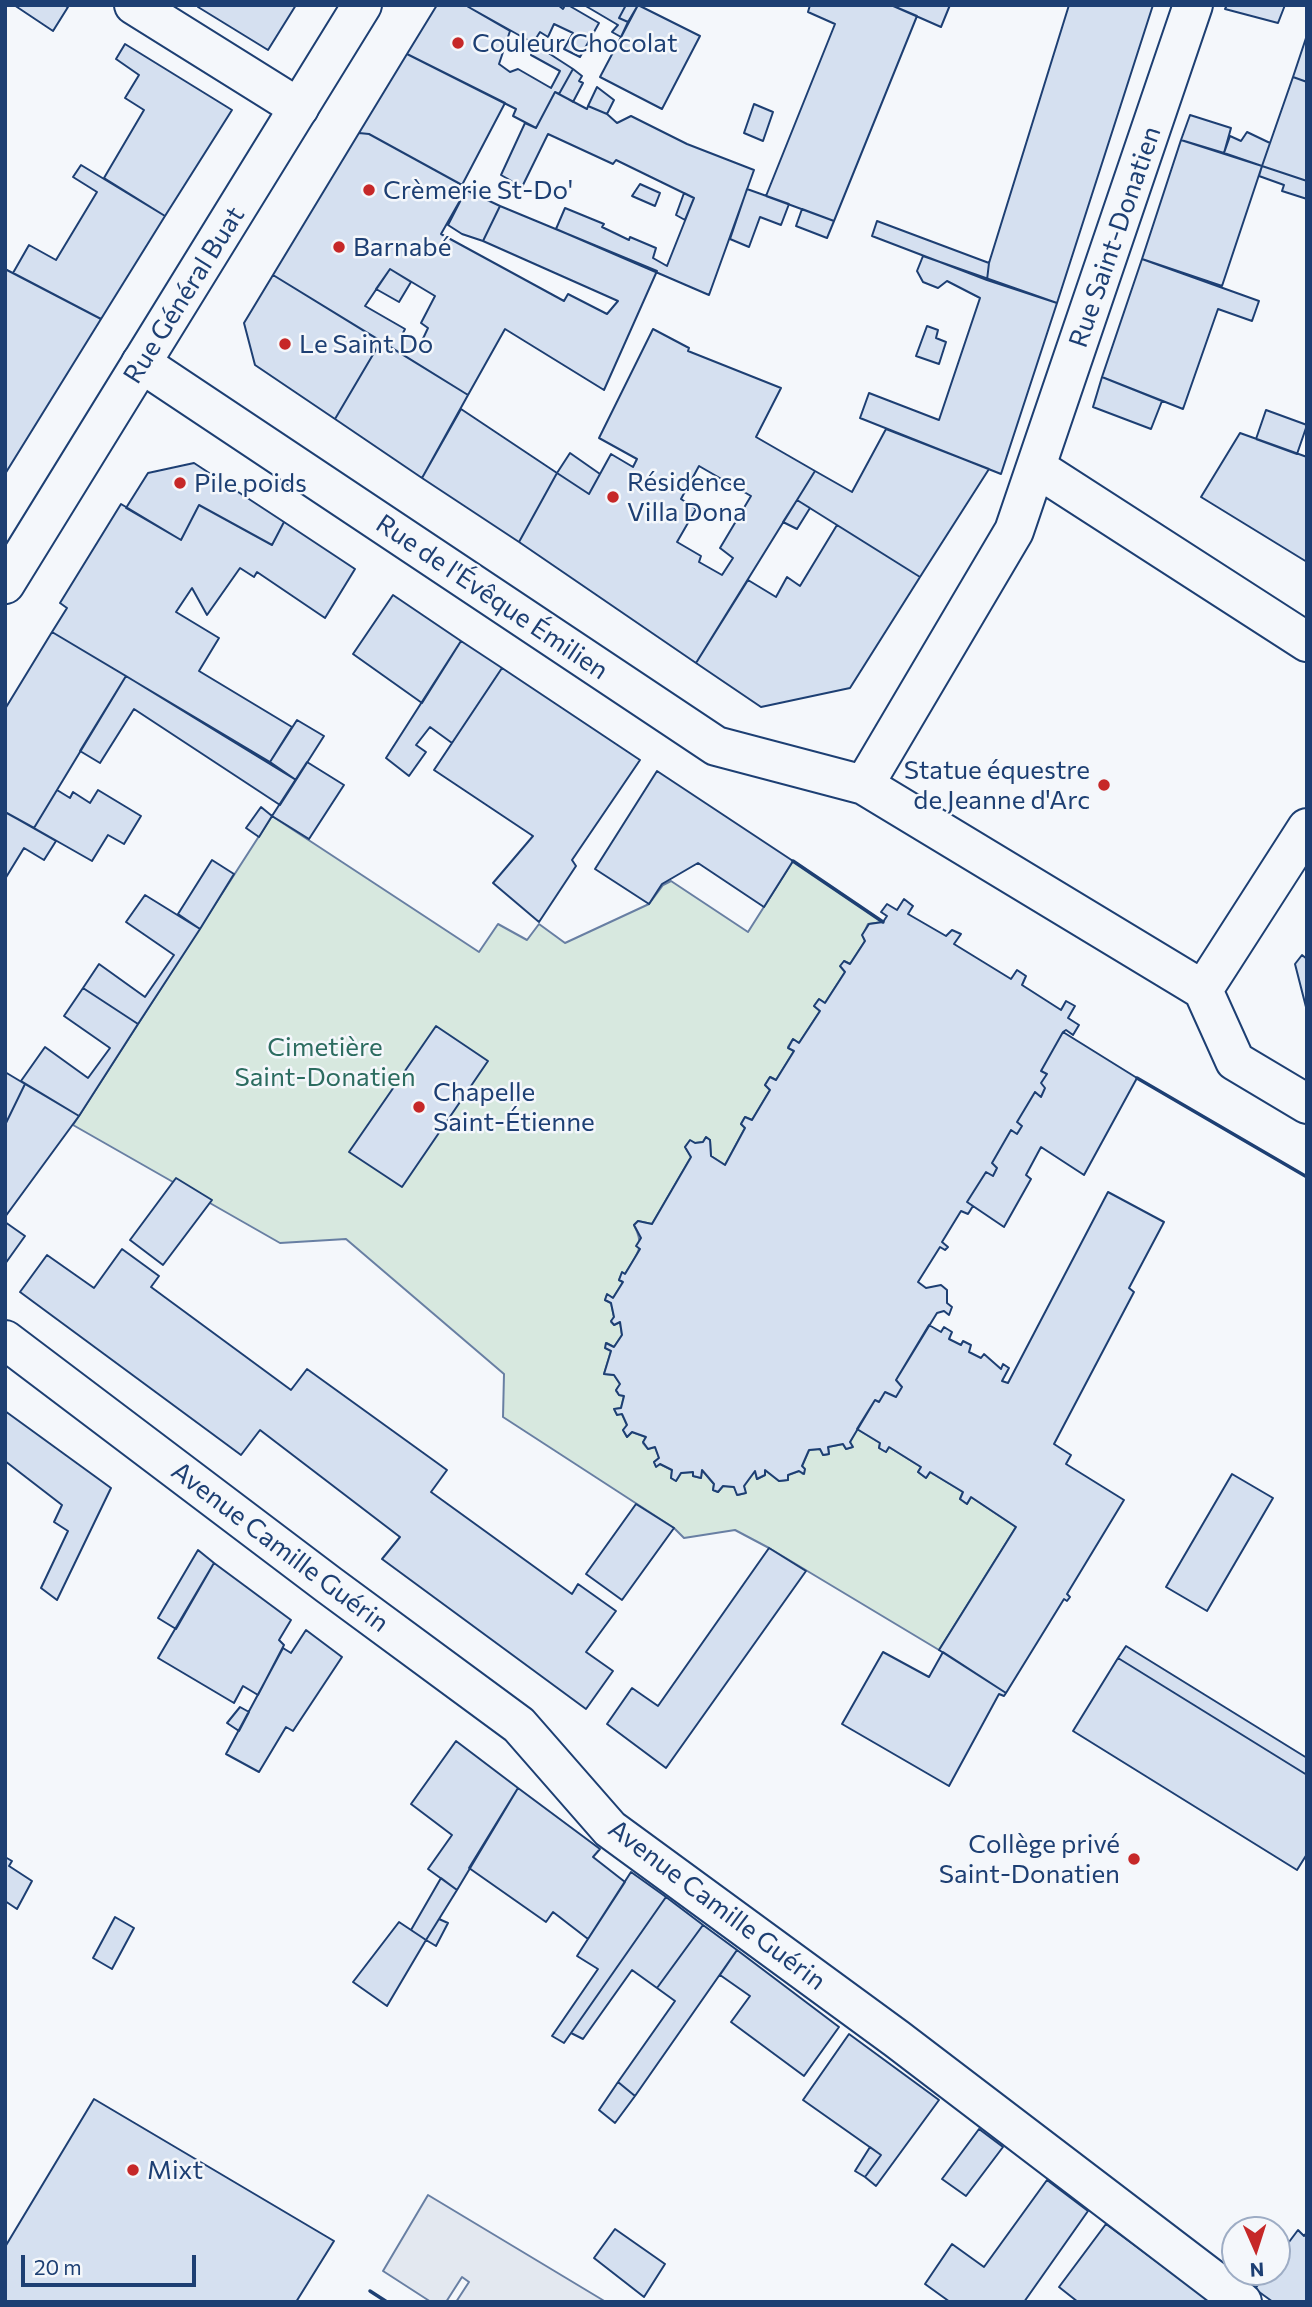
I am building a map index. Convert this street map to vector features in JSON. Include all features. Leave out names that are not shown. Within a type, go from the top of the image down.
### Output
[{"type":"street","points":[[134,5],[299,108]]},
{"type":"street","name":"Rue Général Buat","points":[[5,584],[362,5]]},
{"type":"street","name":"Rue Saint-Donatien","points":[[864,785],[1014,531],[1193,5]]},
{"type":"street","name":"Rue de l'Évêque Émilien","points":[[141,363],[716,746],[864,785],[1203,990]]},
{"type":"street","points":[[1037,468],[1307,642]]},
{"type":"street","points":[[1307,828],[1203,990],[1235,1061],[1307,1104]]},
{"type":"street","name":"Avenue Camille Guérin","points":[[5,1340],[519,1725],[611,1829],[897,2039],[1242,2302]]},
{"type":"green space","name":"Cimetière Saint-Donatien","points":[[272,816],[479,952],[498,924],[527,940],[539,924],[565,943],[649,904],[663,885],[671,881],[748,932],[793,861],[883,922],[868,924],[863,935],[865,941],[850,964],[844,961],[845,972],[825,1003],[819,999],[814,1006],[820,1011],[799,1043],[793,1039],[788,1047],[794,1051],[776,1080],[770,1077],[765,1085],[770,1090],[752,1120],[745,1117],[741,1124],[745,1128],[725,1165],[711,1156],[710,1140],[706,1137],[703,1142],[690,1141],[685,1147],[691,1157],[652,1224],[638,1221],[634,1225],[640,1245],[638,1251],[625,1274],[622,1273],[619,1280],[623,1282],[613,1298],[607,1295],[605,1300],[611,1303],[614,1317],[611,1322],[614,1325],[620,1322],[622,1335],[614,1347],[607,1343],[611,1351],[604,1374],[614,1375],[620,1384],[616,1391],[624,1396],[621,1408],[615,1409],[617,1414],[622,1414],[627,1425],[623,1430],[627,1437],[632,1432],[646,1437],[643,1443],[648,1449],[655,1447],[659,1458],[654,1462],[656,1466],[660,1464],[672,1470],[671,1478],[676,1481],[681,1473],[693,1472],[693,1476],[701,1478],[702,1470],[714,1484],[713,1490],[718,1492],[723,1486],[734,1487],[738,1495],[745,1493],[744,1486],[755,1471],[757,1479],[765,1475],[765,1470],[779,1481],[788,1480],[788,1475],[799,1471],[803,1474],[802,1466],[809,1450],[820,1449],[824,1455],[829,1454],[828,1447],[843,1444],[846,1449],[852,1447],[850,1442],[857,1429],[880,1443],[879,1448],[886,1452],[889,1447],[921,1467],[918,1472],[926,1478],[930,1472],[963,1492],[960,1499],[967,1504],[971,1497],[1016,1527],[939,1650],[735,1530],[684,1538],[674,1528],[503,1417],[504,1374],[346,1239],[280,1243],[73,1125]]},
{"type":"shaded area","points":[[428,2195],[606,2302],[456,2302],[469,2282],[462,2277],[446,2302],[431,2302],[383,2271]]},
{"type":"building","points":[[14,5],[64,5],[68,7],[53,31]]},
{"type":"building","points":[[296,5],[268,50],[198,7]]},
{"type":"building","points":[[437,5],[465,5],[510,31],[499,64],[510,72],[518,69],[551,88],[560,71],[531,55],[536,45],[573,69],[559,94],[555,92],[536,128],[513,116],[516,109],[407,54]]},
{"type":"building","points":[[465,5],[558,5],[563,9],[568,5],[599,23],[580,57],[564,49],[573,33],[554,24],[548,37],[540,32],[533,43]]},
{"type":"building","points":[[584,5],[626,5],[619,18],[628,22],[621,37],[612,32],[618,25]]},
{"type":"building","points":[[626,5],[638,5],[628,22],[619,18]]},
{"type":"building","points":[[638,5],[700,36],[662,109],[600,77]]},
{"type":"building","points":[[810,5],[891,5],[917,16],[834,221],[766,196],[835,24],[808,12]]},
{"type":"building","points":[[891,5],[950,5],[941,27]]},
{"type":"building","points":[[1069,5],[1153,5],[1057,303],[987,280],[989,263]]},
{"type":"building","points":[[1227,5],[1285,5],[1278,23],[1225,9]]},
{"type":"building","points":[[1307,35],[1307,82],[1293,77]]},
{"type":"building","points":[[125,44],[232,110],[165,216],[104,178],[144,110],[125,98],[139,75],[116,59]]},
{"type":"building","points":[[407,54],[505,103],[462,185],[369,134],[359,133]]},
{"type":"building","points":[[573,69],[582,76],[579,81],[583,83],[573,102],[559,94]]},
{"type":"building","points":[[1293,77],[1307,82],[1307,181],[1262,166]]},
{"type":"building","points":[[597,87],[614,100],[607,114],[588,106]]},
{"type":"building","points":[[555,92],[587,109],[588,106],[607,114],[617,123],[631,116],[687,144],[754,170],[709,295],[556,229],[565,208],[604,224],[602,227],[629,240],[630,237],[656,248],[653,258],[667,266],[694,198],[616,160],[613,164],[548,134],[522,187],[501,175],[525,123],[536,128]]},
{"type":"building","points":[[754,104],[773,112],[763,141],[744,133]]},
{"type":"building","points":[[1190,115],[1231,128],[1224,153],[1181,140]]},
{"type":"building","points":[[1247,132],[1270,143],[1262,166],[1224,153],[1230,136],[1241,141]]},
{"type":"building","points":[[359,133],[369,134],[462,185],[466,190],[441,234],[564,301],[568,294],[607,314],[618,301],[483,241],[500,206],[657,271],[604,390],[505,329],[468,395],[273,275]],"holes":[[[390,269],[435,296],[421,323],[428,328],[420,345],[403,333],[405,329],[365,306]]]},
{"type":"building","points":[[1181,140],[1262,166],[1222,286],[1142,259]]},
{"type":"building","points":[[81,165],[165,216],[101,319],[13,273],[29,245],[56,260],[97,192],[73,177]]},
{"type":"building","points":[[1262,166],[1307,181],[1307,199],[1282,191],[1284,185],[1259,176]]},
{"type":"building","points":[[640,184],[660,193],[655,206],[632,196]]},
{"type":"building","points":[[747,189],[789,204],[781,225],[760,217],[749,247],[730,239]]},
{"type":"building","points":[[466,190],[500,206],[483,241],[462,234],[448,225]]},
{"type":"building","points":[[684,193],[694,198],[685,220],[676,215]]},
{"type":"building","points":[[802,209],[834,221],[827,238],[796,226]]},
{"type":"building","points":[[877,221],[989,263],[987,280],[872,236]]},
{"type":"building","points":[[923,256],[1057,303],[1001,474],[860,418],[869,393],[939,420],[980,298],[947,281],[938,288],[923,282],[917,271]]},
{"type":"building","points":[[1142,259],[1259,301],[1252,321],[1218,309],[1183,409],[1102,377]]},
{"type":"building","points":[[5,269],[101,319],[5,474]]},
{"type":"building","points":[[390,269],[411,282],[399,302],[376,289]]},
{"type":"building","points":[[273,275],[381,341],[335,419],[255,365],[244,323]]},
{"type":"building","points":[[927,326],[938,330],[936,338],[946,342],[939,364],[916,356]]},
{"type":"building","name":"Résidence Villa Dona","points":[[653,329],[689,348],[688,351],[781,388],[756,437],[815,471],[696,663],[519,542],[557,473],[589,494],[611,454],[633,467],[637,459],[599,438]],"holes":[[[699,466],[751,496],[720,548],[733,558],[722,575],[699,562],[701,556],[677,542],[696,509],[681,499]]]},
{"type":"building","points":[[381,341],[468,395],[422,478],[335,419]]},
{"type":"building","points":[[1102,377],[1162,401],[1151,429],[1093,407]]},
{"type":"building","points":[[461,409],[557,473],[519,542],[422,478]]},
{"type":"building","points":[[1266,410],[1307,425],[1297,454],[1256,439]]},
{"type":"building","points":[[886,429],[989,469],[920,577],[797,500],[815,471],[852,492]]},
{"type":"building","points":[[1240,433],[1307,457],[1307,562],[1201,497]]},
{"type":"building","points":[[570,453],[600,474],[589,494],[557,473]]},
{"type":"building","points":[[194,463],[284,522],[272,545],[199,505],[181,540],[126,508],[148,473]]},
{"type":"building","points":[[797,500],[810,508],[797,529],[783,522]]},
{"type":"building","points":[[121,504],[181,540],[199,505],[272,545],[284,522],[355,569],[325,618],[257,572],[254,577],[240,568],[207,615],[192,588],[176,612],[219,638],[199,671],[292,727],[270,762],[52,632],[67,608],[60,603]]},
{"type":"building","points":[[837,525],[920,577],[850,688],[761,707],[696,663],[748,580],[776,597],[787,577],[800,586]]},
{"type":"building","points":[[393,595],[461,641],[422,703],[353,654]]},
{"type":"building","points":[[52,632],[126,676],[34,828],[5,812],[5,709]]},
{"type":"building","points":[[461,641],[502,668],[452,743],[430,727],[416,745],[426,752],[409,776],[386,758]]},
{"type":"building","points":[[502,668],[640,760],[572,860],[576,866],[539,922],[493,883],[533,836],[434,770]]},
{"type":"building","points":[[126,676],[296,780],[280,805],[134,709],[100,763],[80,751]]},
{"type":"building","points":[[297,720],[324,736],[296,780],[270,762]]},
{"type":"building","points":[[307,762],[344,785],[309,839],[272,816]]},
{"type":"building","points":[[657,771],[793,861],[764,907],[698,863],[662,884],[649,904],[595,869]]},
{"type":"building","points":[[57,790],[70,798],[73,792],[90,803],[98,790],[141,816],[124,844],[108,835],[92,861],[34,828]]},
{"type":"building","points":[[261,807],[272,816],[259,837],[246,828]]},
{"type":"building","points":[[5,812],[56,841],[44,860],[24,848],[5,879]]},
{"type":"building","points":[[212,860],[234,874],[200,929],[178,914]]},
{"type":"building","points":[[145,895],[200,929],[138,1024],[83,988],[99,964],[145,997],[174,955],[126,922]]},
{"type":"building","points":[[904,899],[913,906],[908,914],[946,936],[952,930],[961,934],[954,944],[1011,979],[1017,970],[1026,976],[1022,985],[1061,1010],[1066,1001],[1075,1006],[1068,1018],[1079,1025],[1073,1035],[1066,1030],[1063,1032],[1041,1071],[1047,1074],[1041,1083],[1045,1088],[1041,1097],[1035,1092],[1017,1122],[1022,1126],[1017,1134],[1011,1130],[992,1163],[997,1168],[993,1176],[986,1172],[967,1202],[973,1206],[968,1214],[961,1211],[942,1242],[948,1247],[945,1250],[940,1247],[918,1282],[926,1288],[941,1285],[947,1290],[947,1303],[952,1307],[949,1315],[944,1311],[937,1313],[896,1380],[902,1387],[896,1397],[885,1392],[879,1402],[875,1400],[850,1442],[853,1447],[846,1449],[843,1444],[828,1447],[829,1454],[823,1455],[820,1449],[809,1450],[802,1466],[805,1469],[804,1474],[799,1471],[788,1475],[788,1480],[779,1481],[765,1470],[765,1475],[757,1479],[755,1471],[744,1486],[746,1493],[737,1495],[734,1487],[723,1486],[718,1492],[713,1490],[714,1484],[702,1470],[701,1478],[693,1476],[693,1472],[681,1473],[676,1481],[671,1478],[672,1470],[660,1464],[656,1467],[654,1462],[659,1458],[655,1447],[648,1449],[643,1442],[646,1437],[632,1432],[627,1437],[623,1430],[627,1425],[622,1414],[617,1415],[614,1409],[621,1408],[624,1396],[619,1395],[616,1390],[620,1384],[614,1375],[604,1374],[611,1351],[605,1348],[606,1343],[614,1347],[622,1335],[620,1322],[614,1325],[611,1321],[614,1317],[611,1303],[605,1300],[607,1294],[613,1298],[623,1282],[619,1280],[622,1272],[625,1274],[640,1249],[636,1246],[641,1238],[634,1225],[638,1221],[652,1224],[691,1157],[685,1147],[690,1140],[695,1143],[703,1142],[706,1137],[710,1140],[711,1156],[725,1165],[745,1128],[741,1124],[745,1117],[752,1120],[770,1090],[765,1085],[770,1077],[776,1080],[794,1051],[788,1048],[793,1039],[799,1043],[820,1011],[814,1006],[819,999],[825,1003],[845,972],[840,966],[844,961],[850,964],[865,941],[862,935],[869,924],[883,922],[887,916],[881,912],[887,904],[897,910]]},
{"type":"building","points":[[1302,955],[1307,959],[1307,1011],[1295,964]]},
{"type":"building","points":[[83,988],[138,1024],[79,1116],[21,1081],[45,1047],[88,1078],[110,1048],[64,1016]]},
{"type":"building","name":"Chapelle Saint-Étienne","points":[[436,1026],[488,1061],[402,1187],[349,1152]]},
{"type":"building","points":[[1063,1032],[1137,1078],[1084,1175],[1041,1147],[1026,1175],[1031,1179],[1004,1227],[967,1202],[986,1172],[993,1176],[997,1168],[992,1163],[1011,1130],[1017,1134],[1022,1126],[1017,1122],[1035,1092],[1041,1097],[1045,1088],[1041,1083],[1047,1074],[1041,1071]]},
{"type":"building","points":[[5,1072],[25,1084],[5,1125]]},
{"type":"building","points":[[25,1084],[79,1116],[5,1217],[5,1125]]},
{"type":"building","points":[[176,1178],[212,1200],[163,1265],[130,1240]]},
{"type":"building","points":[[1108,1192],[1164,1222],[1129,1288],[1134,1292],[1054,1444],[1071,1455],[1066,1464],[1124,1500],[1067,1594],[1070,1597],[1067,1601],[1064,1599],[1006,1693],[939,1650],[1016,1527],[971,1497],[967,1504],[960,1499],[963,1492],[930,1472],[926,1478],[918,1472],[921,1467],[889,1447],[886,1452],[879,1448],[880,1443],[857,1429],[875,1400],[879,1402],[885,1392],[896,1397],[902,1387],[896,1380],[929,1325],[941,1332],[944,1327],[952,1332],[949,1339],[961,1345],[963,1341],[971,1345],[969,1352],[981,1358],[984,1354],[1001,1369],[1003,1364],[1009,1368],[1002,1381],[1008,1383]]},
{"type":"building","points":[[5,1222],[25,1236],[5,1264]]},
{"type":"building","points":[[122,1249],[159,1276],[151,1287],[291,1390],[307,1369],[447,1470],[431,1492],[572,1594],[578,1584],[616,1611],[586,1652],[613,1671],[586,1709],[382,1559],[400,1537],[260,1430],[241,1455],[20,1292],[47,1255],[94,1288]]},
{"type":"building","points":[[5,1411],[111,1488],[57,1600],[41,1588],[68,1531],[54,1522],[62,1505],[5,1461]]},
{"type":"building","points":[[1232,1474],[1273,1498],[1207,1611],[1166,1587]]},
{"type":"building","points":[[636,1504],[674,1528],[622,1600],[586,1574]]},
{"type":"building","points":[[769,1548],[806,1571],[666,1768],[607,1724],[632,1688],[658,1706]]},
{"type":"building","points":[[198,1550],[214,1563],[176,1629],[158,1618]]},
{"type":"building","points":[[214,1563],[291,1620],[279,1640],[284,1645],[258,1695],[243,1686],[234,1703],[158,1658]]},
{"type":"building","points":[[306,1630],[342,1657],[293,1731],[286,1727],[259,1772],[226,1754],[283,1648],[291,1653]]},
{"type":"building","points":[[1126,1646],[1307,1758],[1307,1775],[1118,1658]]},
{"type":"building","points":[[883,1652],[929,1677],[943,1652],[1006,1693],[1004,1696],[999,1694],[949,1786],[842,1724]]},
{"type":"building","points":[[1118,1658],[1307,1775],[1307,1854],[1297,1870],[1073,1731]]},
{"type":"building","points":[[240,1707],[249,1712],[239,1731],[227,1723]]},
{"type":"building","points":[[456,1741],[518,1788],[457,1890],[428,1869],[452,1835],[411,1804]]},
{"type":"building","points":[[518,1788],[600,1849],[593,1857],[625,1882],[588,1939],[553,1912],[546,1922],[469,1868]]},
{"type":"building","points":[[5,1857],[12,1861],[9,1866],[32,1881],[17,1909],[5,1901]]},
{"type":"building","points":[[631,1872],[666,1897],[564,2043],[552,2036],[598,1969],[577,1956]]},
{"type":"building","points":[[441,1878],[457,1890],[426,1940],[411,1930]]},
{"type":"building","points":[[666,1897],[703,1925],[657,1988],[632,1970],[583,2039],[571,2033]]},
{"type":"building","points":[[115,1917],[134,1928],[112,1969],[93,1958]]},
{"type":"building","points":[[439,1919],[448,1923],[436,1946],[426,1940]]},
{"type":"building","points":[[399,1922],[426,1940],[387,2006],[353,1982]]},
{"type":"building","points":[[703,1925],[737,1950],[635,2096],[618,2082],[675,2001],[657,1988]]},
{"type":"building","points":[[737,1950],[839,2027],[804,2076],[731,2022],[750,1996],[720,1975]]},
{"type":"building","points":[[849,2034],[939,2100],[876,2186],[865,2177],[881,2155],[803,2100]]},
{"type":"building","points":[[618,2082],[635,2096],[615,2123],[599,2110]]},
{"type":"building","name":"Mixt","points":[[94,2099],[334,2241],[296,2302],[5,2302],[5,2247]]},
{"type":"building","points":[[979,2129],[1003,2147],[966,2196],[942,2179]]},
{"type":"building","points":[[870,2147],[881,2155],[865,2177],[855,2171]]},
{"type":"building","points":[[1047,2180],[1088,2211],[1024,2302],[950,2302],[925,2284],[952,2244],[984,2267]]},
{"type":"building","points":[[1106,2224],[1211,2302],[1078,2302],[1059,2287]]},
{"type":"building","points":[[615,2229],[665,2264],[644,2297],[594,2258]]},
{"type":"building","points":[[1298,2230],[1304,2236],[1307,2232],[1307,2302],[1273,2302],[1255,2289],[1257,2286],[1291,2286],[1291,2239]]},
{"type":"wall","points":[[793,861],[883,922]]},
{"type":"wall","points":[[1137,1078],[1307,1177]]},
{"type":"wall","points":[[370,2291],[387,2302]]},
{"type":"place","name":"Couleur Chocolat","points":[[458,43]]},
{"type":"place","name":"Crèmerie St-Do'","points":[[369,190]]},
{"type":"place","name":"Barnabé","points":[[339,247]]},
{"type":"place","name":"Le Saint Do","points":[[285,344]]},
{"type":"place","name":"Pile poids","points":[[180,483]]},
{"type":"place","name":"Résidence Villa Dona","points":[[613,497]]},
{"type":"place","name":"Statue équestre de Jeanne d'Arc","points":[[1104,785]]},
{"type":"place","name":"Chapelle Saint-Étienne","points":[[419,1107]]},
{"type":"place","name":"Collège privé Saint-Donatien","points":[[1134,1859]]},
{"type":"place","name":"Mixt","points":[[133,2170]]}]
